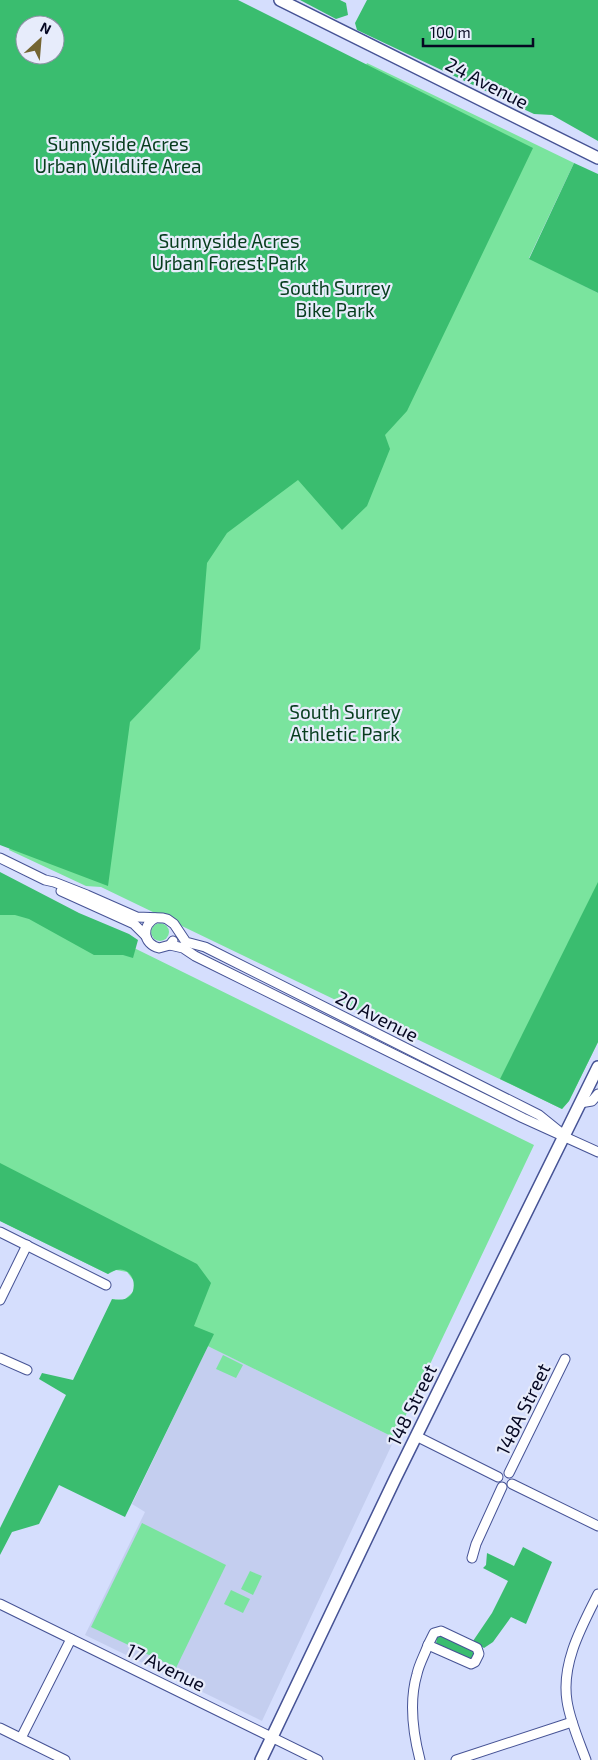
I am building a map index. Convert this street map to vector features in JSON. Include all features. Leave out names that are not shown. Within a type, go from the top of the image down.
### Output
[{"type":"main road","name":"24 Avenue","points":[[280,0],[598,158]]},
{"type":"main road","name":"148 Street","points":[[261,1760],[416,1436],[598,1067]]},
{"type":"street","points":[[0,858],[45,880],[87,895],[137,918],[167,919],[174,924],[176,929],[174,940],[170,945],[159,948],[154,947],[134,924],[52,886],[45,880]]},
{"type":"street","points":[[145,935],[147,925],[156,918]]},
{"type":"street","name":"20 Avenue","points":[[176,929],[186,942],[205,947],[539,1115],[564,1136]]},
{"type":"street","name":"20 Avenue","points":[[170,945],[183,948],[194,956],[523,1118],[598,1152]]},
{"type":"street","points":[[580,1103],[592,1100],[598,1094]]},
{"type":"street","points":[[0,1232],[106,1285]]},
{"type":"street","points":[[0,1300],[27,1245]]},
{"type":"street","points":[[0,1358],[27,1370]]},
{"type":"street","name":"148A Street","points":[[509,1473],[565,1359]]},
{"type":"street","points":[[416,1436],[498,1477]]},
{"type":"street","points":[[498,1477],[503,1473],[509,1473],[513,1480],[512,1484]]},
{"type":"street","points":[[498,1477],[499,1484],[502,1487]]},
{"type":"street","points":[[502,1487],[507,1488],[512,1484]]},
{"type":"street","points":[[512,1484],[598,1526]]},
{"type":"street","points":[[472,1558],[476,1544],[502,1487]]},
{"type":"street","points":[[586,1760],[572,1722],[567,1700],[566,1678],[573,1646],[598,1594]]},
{"type":"street","name":"17 Avenue","points":[[0,1604],[318,1760]]},
{"type":"street","points":[[420,1760],[413,1721],[416,1675],[428,1645],[434,1633],[440,1631],[477,1648],[479,1654],[475,1662],[470,1664],[428,1645]]},
{"type":"street","points":[[21,1738],[71,1638]]},
{"type":"street","points":[[456,1760],[572,1722]]},
{"type":"street","points":[[0,1728],[65,1760]]},
{"type":"shaded area","points":[[208,1346],[395,1438],[262,1721],[85,1635],[145,1512],[132,1504]]},
{"type":"green space","name":"Sunnyside Acres Urban Forest Park","points":[[0,0],[238,0],[533,148],[407,411],[385,435],[390,449],[367,506],[342,530],[298,480],[227,533],[207,563],[200,649],[130,722],[108,886],[0,845]]},
{"type":"green space","points":[[300,0],[340,0],[346,3],[348,15],[336,19]]},
{"type":"green space","points":[[367,0],[598,0],[598,141],[552,115],[534,114],[357,30],[355,23]]},
{"type":"green space","name":"South Surrey Athletic Park","points":[[367,63],[574,163],[529,258],[598,293],[598,1042],[569,1101],[562,1109],[101,887],[86,886],[9,850]]},
{"type":"green space","points":[[574,163],[598,174],[598,293],[529,259]]},
{"type":"green space","points":[[0,872],[79,913],[129,934],[138,940],[133,958],[123,955],[94,955],[29,919],[15,915],[0,915]]},
{"type":"green space","points":[[0,882],[534,1145],[395,1438],[112,1299],[124,1300],[133,1292],[134,1281],[127,1272],[116,1270],[108,1274],[0,1221]]},
{"type":"green space","points":[[598,882],[598,1042],[569,1101],[562,1109],[500,1079]]},
{"type":"green space","points":[[156,923],[164,923],[169,928],[167,939],[156,941],[151,936],[151,928]]},
{"type":"green space","points":[[0,1163],[197,1264],[211,1283],[194,1326],[214,1334],[125,1517],[59,1485],[39,1524],[12,1532],[0,1555],[0,1528],[66,1395],[39,1379],[42,1373],[73,1380],[112,1299],[123,1299],[130,1296],[134,1282],[131,1275],[125,1271],[118,1270],[108,1274],[0,1221]]},
{"type":"green space","points":[[223,1355],[243,1365],[236,1378],[216,1369]]},
{"type":"green space","points":[[142,1523],[226,1565],[176,1668],[91,1627]]},
{"type":"green space","points":[[523,1547],[552,1562],[526,1624],[511,1617],[493,1642],[484,1648],[473,1641],[492,1613],[508,1581],[483,1568],[486,1565],[487,1553],[514,1566]]},
{"type":"green space","points":[[250,1571],[262,1576],[253,1595],[241,1589]]},
{"type":"green space","points":[[231,1590],[250,1599],[243,1613],[224,1604]]},
{"type":"green space","points":[[441,1636],[475,1651],[476,1653],[472,1661],[436,1644],[437,1637]]},
{"type":"park label","name":"Sunnyside Acres Urban Wildlife Area","points":[[118,155]]},
{"type":"park label","name":"South Surrey Bike Park","points":[[335,299]]}]
